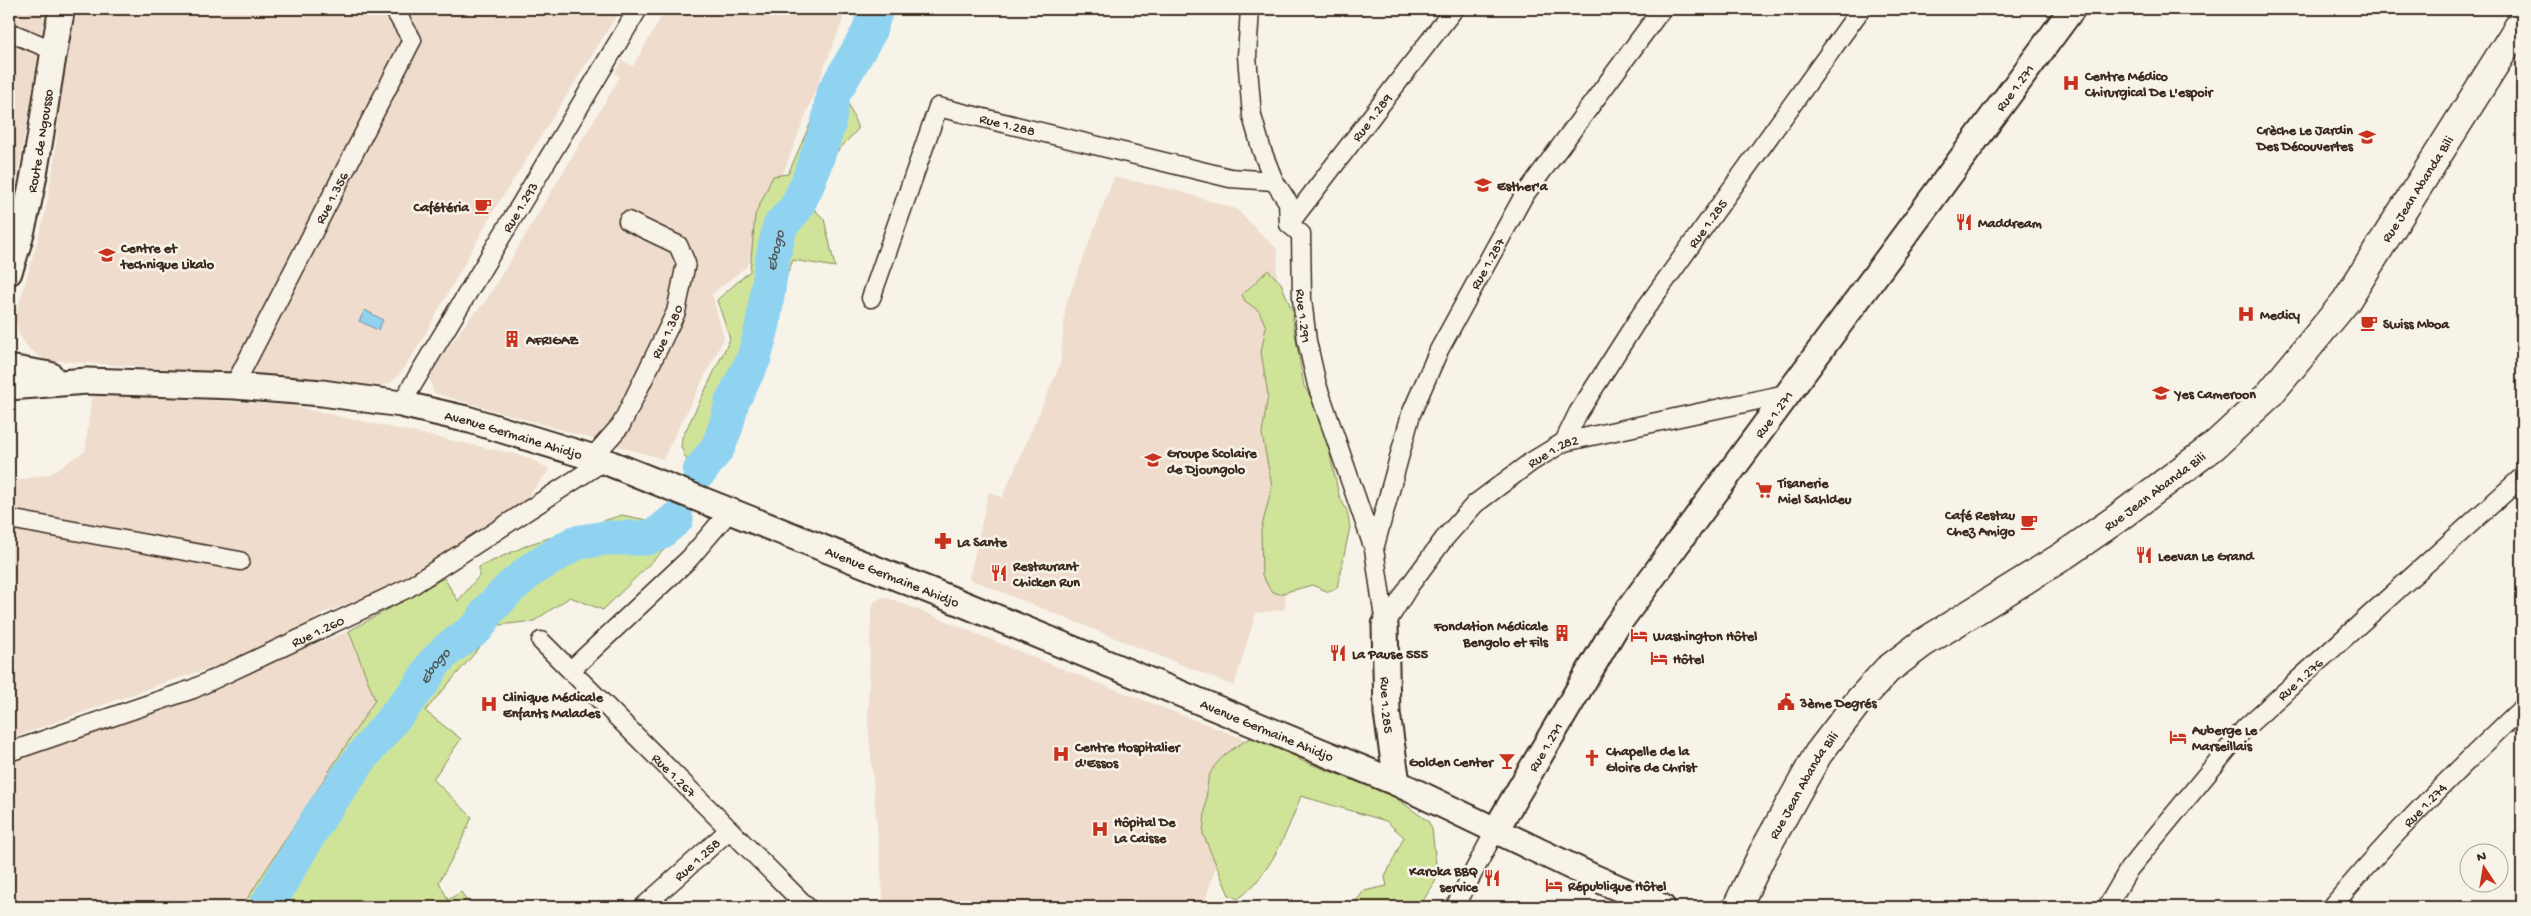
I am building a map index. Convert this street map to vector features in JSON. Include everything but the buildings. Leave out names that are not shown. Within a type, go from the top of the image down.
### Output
[{"type":"main road","name":"Route de Ngousso","points":[[9,272],[16,251],[32,182],[53,50],[62,9]]},
{"type":"main road","name":"Rue 1.271","points":[[1495,831],[1615,628],[1791,393],[2072,9]]},
{"type":"main road","name":"Rue Jean Abanda Bili","points":[[1737,907],[1763,854],[1818,754],[1858,702],[1887,670],[1923,643],[2060,558],[2115,520],[2214,446],[2268,396],[2346,301],[2522,21]]},
{"type":"main road","name":"Avenue Germaine Ahidjo","points":[[9,368],[87,381]]},
{"type":"main road","name":"Avenue Germaine Ahidjo","points":[[9,387],[87,381],[234,386],[322,393],[401,404],[470,420],[598,460],[961,603],[1397,784],[1662,907]]},
{"type":"main road","name":"Rue 1.285","points":[[1385,625],[1387,713],[1397,784]]},
{"type":"street","name":"Rue 1.356","points":[[234,386],[412,40],[394,9]]},
{"type":"street","name":"Rue 1.293","points":[[401,404],[638,9]]},
{"type":"street","name":"Rue 1.291","points":[[1250,9],[1247,56],[1252,116],[1262,151],[1274,181],[1288,202],[1289,224],[1301,234],[1303,308],[1307,341],[1317,385],[1374,549],[1385,625]]},
{"type":"street","name":"Rue 1.289","points":[[1289,224],[1454,9]]},
{"type":"street","name":"Rue 1.287","points":[[1374,549],[1411,414],[1439,350],[1523,197],[1662,9]]},
{"type":"street","name":"Rue 1.285","points":[[1564,442],[1578,413],[1640,316],[1862,9]]},
{"type":"street","points":[[9,32],[53,50]]},
{"type":"street","name":"Rue 1.288","points":[[871,298],[938,107],[1230,178],[1274,181]]},
{"type":"street","name":"Rue 1.380","points":[[598,460],[621,425],[676,312],[686,263],[678,245],[628,222]]},
{"type":"street","name":"Rue 1.282","points":[[1385,625],[1410,585],[1444,539],[1475,504],[1531,462],[1564,442],[1791,393]]},
{"type":"street","name":"Rue 1.260","points":[[9,752],[193,689],[408,588],[598,460]]},
{"type":"street","name":"Rue 1.276","points":[[2107,907],[2129,869],[2245,728],[2522,477]]},
{"type":"street","points":[[571,670],[689,559],[730,511]]},
{"type":"street","points":[[9,519],[240,561]]},
{"type":"street","name":"Rue 1.267","points":[[541,641],[728,831],[806,907]]},
{"type":"street","name":"Rue 1.274","points":[[2332,907],[2353,882],[2469,759],[2522,708]]},
{"type":"street","name":"Rue 1.258","points":[[643,907],[728,831]]},
{"type":"street","points":[[1455,907],[1495,831]]},
{"type":"shaded area","points":[[9,9],[47,9],[39,43],[35,77],[9,221]]},
{"type":"shaded area","points":[[80,9],[621,9],[493,212],[418,347],[398,376],[390,383],[380,386],[343,381],[45,360],[28,348],[19,334],[16,320],[17,310],[44,218],[54,162],[67,44]]},
{"type":"shaded area","points":[[666,9],[847,9],[747,266],[712,294],[724,338],[663,459],[434,393],[430,380],[431,372],[438,361],[472,315],[484,304],[620,77],[615,73],[622,60],[633,66]]},
{"type":"shaded area","name":"Groupe Scolaire de Djoungolo","points":[[1114,177],[1175,190],[1236,209],[1278,250],[1276,299],[1287,428],[1285,609],[1256,613],[1234,686],[969,579],[989,491],[1002,498],[1060,365],[1066,304]]},
{"type":"shaded area","points":[[92,394],[287,405],[524,456],[550,469],[523,503],[470,545],[383,593],[325,612],[289,638],[224,664],[172,680],[9,739],[9,482],[50,474],[85,451]]},
{"type":"shaded area","name":"Centre Hospitalier d'Essos","points":[[883,597],[1255,743],[1203,907],[884,907],[868,722],[871,615],[874,602]]},
{"type":"shaded area","points":[[349,631],[375,700],[242,907],[9,907],[9,759],[143,712]]},
{"type":"green space","points":[[861,9],[891,9],[844,92],[858,129],[821,169],[813,208],[824,219],[835,267],[793,260],[749,371],[733,433],[688,463],[681,447],[682,438],[730,339],[717,300],[750,271],[755,215],[773,176],[788,174]]},
{"type":"green space","points":[[1268,270],[1281,283],[1291,308],[1297,316],[1292,316],[1304,386],[1321,415],[1339,495],[1347,511],[1350,527],[1337,588],[1329,592],[1312,585],[1279,594],[1271,591],[1262,575],[1261,530],[1272,487],[1262,434],[1268,395],[1261,352],[1266,327],[1259,311],[1245,301],[1242,295]]},
{"type":"green space","points":[[622,515],[686,528],[603,610],[570,597],[534,621],[499,625],[425,711],[461,739],[433,779],[472,817],[459,846],[439,882],[448,900],[461,892],[471,907],[242,907],[375,700],[349,631],[444,578],[458,601],[479,576],[479,567],[530,544]]},
{"type":"green space","points":[[1260,732],[1281,742],[1300,760],[1390,794],[1428,821],[1432,829],[1437,873],[1435,882],[1419,907],[1351,907],[1364,891],[1387,886],[1385,877],[1404,837],[1386,821],[1301,796],[1290,824],[1268,866],[1238,899],[1229,895],[1203,834],[1208,779],[1217,763],[1223,757]]},
{"type":"water","points":[[365,310],[383,320],[378,330],[359,321]]},
{"type":"waterway","name":"Ebogo","points":[[700,471],[718,447],[732,402],[754,358],[763,324],[772,261],[780,226],[796,208],[807,185],[828,126],[833,94],[868,34],[876,9]]},
{"type":"waterway","name":"Ebogo","points":[[266,907],[320,816],[361,758],[421,685],[434,663],[448,649],[478,627],[488,611],[511,587],[531,570],[575,543],[606,538],[647,538],[659,533],[676,519]]},
{"type":"place","name":"Centre Médico Chirurgical De L'espoir","points":[[2071,83]]},
{"type":"place","name":"Crèche Le Jardin Des Découvertes","points":[[2367,137]]},
{"type":"place","name":"Esther'a","points":[[1483,185]]},
{"type":"place","name":"Cafétéria","points":[[483,206]]},
{"type":"place","name":"Maddream","points":[[1964,222]]},
{"type":"place","name":"Centre et technique Likalo","points":[[107,255]]},
{"type":"place","name":"Medicy","points":[[2246,314]]},
{"type":"place","name":"Swiss Mboa","points":[[2369,323]]},
{"type":"place","name":"AFRIGAZ","points":[[512,339]]},
{"type":"place","name":"Yes Cameroon","points":[[2161,393]]},
{"type":"place","name":"Groupe Scolaire de Djoungolo","points":[[1153,460]]},
{"type":"place","name":"Tisanerie Miel Sahldeu","points":[[1764,490]]},
{"type":"place","name":"Café Restau Chez Amigo","points":[[2029,522]]},
{"type":"place","name":"La Sante","points":[[943,541]]},
{"type":"place","name":"Leevan Le Grand","points":[[2144,555]]},
{"type":"place","name":"Restaurant Chicken Run","points":[[999,573]]},
{"type":"place","name":"Fondation Médicale Bengolo et Fils","points":[[1562,633]]},
{"type":"place","name":"Washington Hôtel","points":[[1639,635]]},
{"type":"place","name":"La Pause 555","points":[[1338,653]]},
{"type":"place","name":"Hôtel","points":[[1659,658]]},
{"type":"place","name":"3ème Degrés","points":[[1786,702]]},
{"type":"place","name":"Clinique Médicale Enfants Malades","points":[[489,704]]},
{"type":"place","name":"Auberge Le Marseillais","points":[[2178,737]]},
{"type":"place","name":"Centre Hospitalier d'Essos","points":[[1061,754]]},
{"type":"place","name":"Chapelle de la Gloire de Christ","points":[[1592,758]]},
{"type":"place","name":"Golden Center","points":[[1507,761]]},
{"type":"place","name":"Hôpital De La Caisse","points":[[1100,829]]},
{"type":"place","name":"Karoka BBQ service","points":[[1492,878]]},
{"type":"place","name":"République Hôtel","points":[[1554,885]]}]
